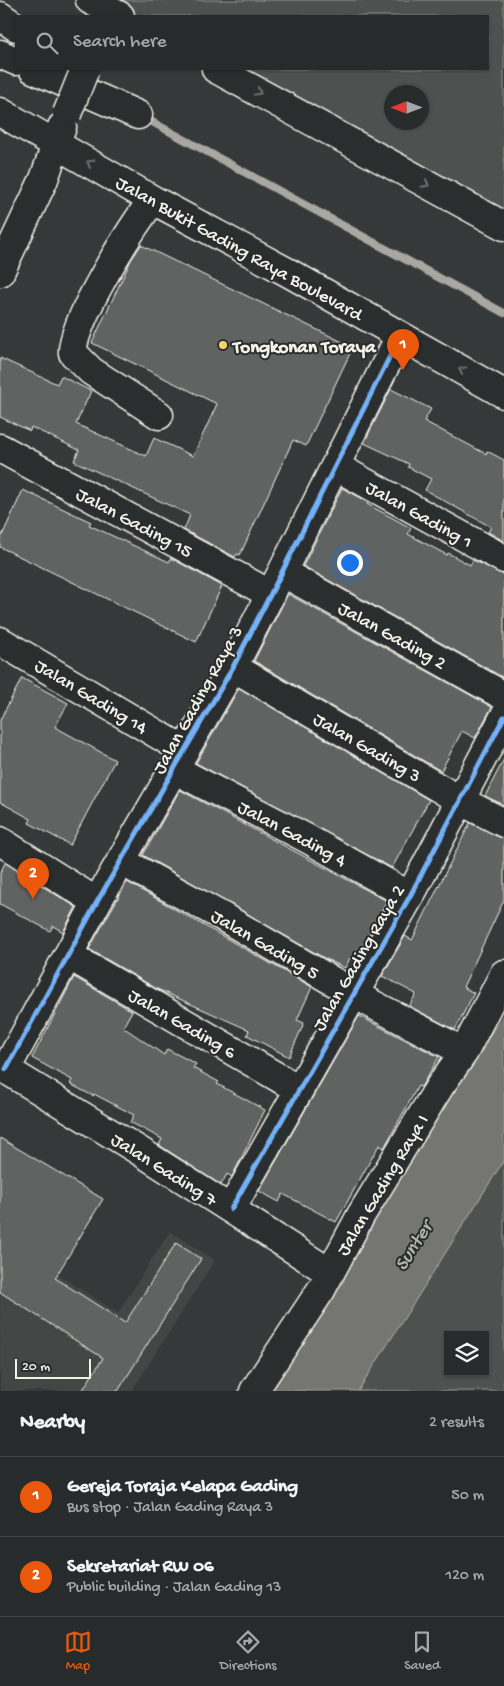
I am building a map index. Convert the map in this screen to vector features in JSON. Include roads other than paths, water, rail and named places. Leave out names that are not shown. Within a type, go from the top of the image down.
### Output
[{"type":"street","points":[[0,16],[15,26]]},
{"type":"street","points":[[0,54],[15,61]]},
{"type":"street","points":[[35,70],[138,115],[75,70]]},
{"type":"street","points":[[0,272],[44,179],[67,114],[86,70]]},
{"type":"street","points":[[218,70],[504,226]]},
{"type":"street","name":"Jalan Bukit Gading Raya Boulevard","points":[[0,112],[153,200],[504,394]]},
{"type":"street","points":[[153,200],[138,218],[78,323],[72,346],[73,354],[92,371],[159,415]]},
{"type":"street","name":"Jalan Gading Raya 3","points":[[3,1068],[233,667],[400,336]]},
{"type":"street","name":"Jalan Gading 15","points":[[0,448],[276,583]]},
{"type":"street","name":"Jalan Gading 1","points":[[335,466],[504,559]]},
{"type":"street","name":"Jalan Gading 2","points":[[276,583],[504,696]]},
{"type":"street","name":"Jalan Gading 14","points":[[0,641],[179,760]]},
{"type":"street","name":"Jalan Gading 3","points":[[233,667],[461,801],[504,822]]},
{"type":"street","name":"Jalan Gading Raya 2","points":[[231,1210],[298,1089],[355,994],[410,896],[504,717]]},
{"type":"street","name":"Jalan Gading 4","points":[[179,760],[306,838],[410,896]]},
{"type":"street","points":[[0,841],[97,902]]},
{"type":"street","name":"Jalan Gading 5","points":[[121,861],[355,994],[464,1052]]},
{"type":"street","name":"Jalan Gading 6","points":[[68,954],[298,1089]]},
{"type":"street","name":"Jalan Gading Raya I","points":[[254,1391],[321,1290],[329,1272],[440,1086],[464,1052],[504,974]]},
{"type":"street","name":"Jalan Gading 7","points":[[3,1068],[329,1272]]},
{"type":"water","name":"Sunter","points":[[504,1013],[504,1160],[358,1391],[263,1391]]},
{"type":"waterway","points":[[143,117],[504,313]]},
{"type":"place","name":"Tongkonan Toraya","points":[[223,345]]},
{"type":"place","name":"Gereja Toraja Kelapa Gading","points":[[403,370]]},
{"type":"place","name":"Sekretariat RW 06","points":[[33,899]]}]
